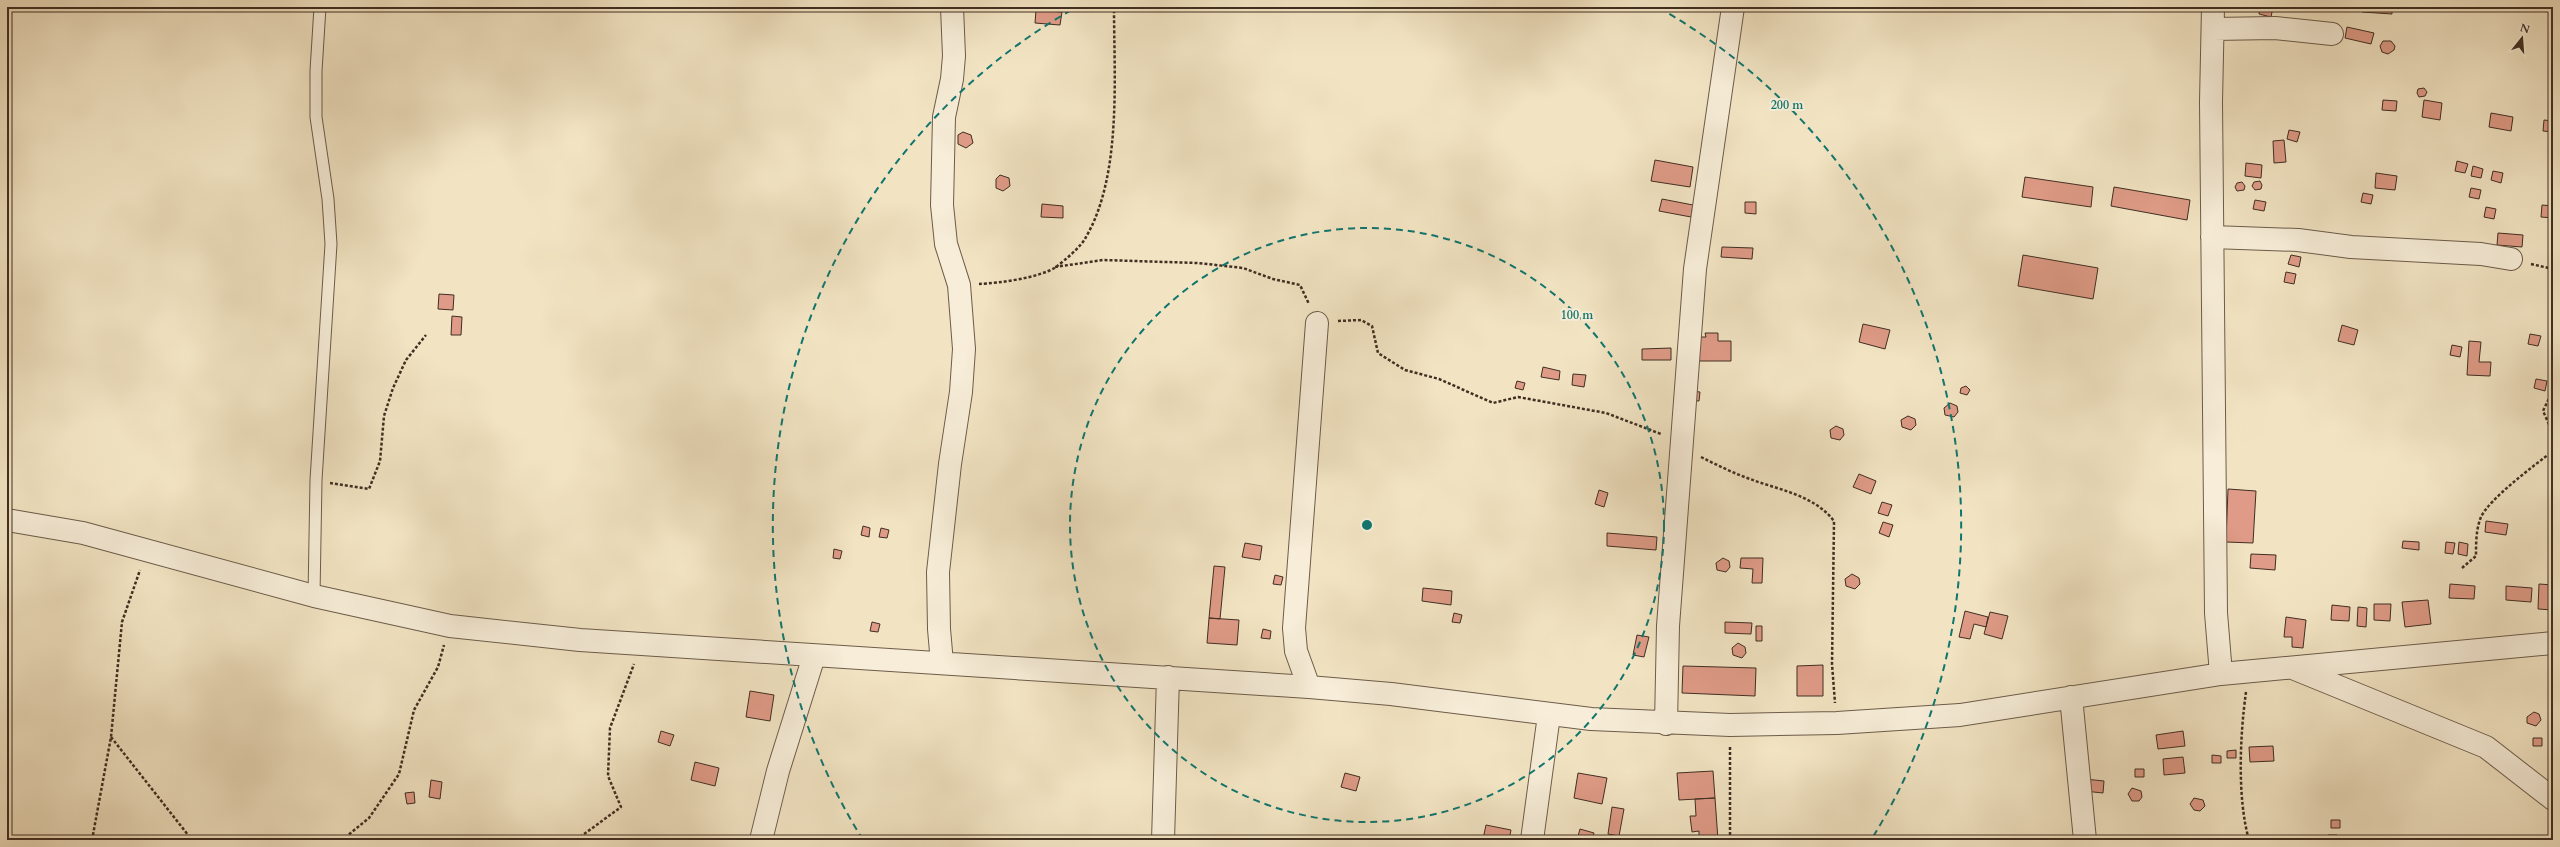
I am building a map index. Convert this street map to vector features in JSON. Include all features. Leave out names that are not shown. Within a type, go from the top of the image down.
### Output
[{"type":"street","points":[[942,663],[939,629],[938,572],[950,464],[962,392],[964,349],[959,285],[946,244],[942,205],[944,117],[952,79],[954,56],[952,7]]},
{"type":"street","points":[[1666,724],[1668,626],[1695,269],[1733,7]]},
{"type":"street","points":[[2213,7],[2212,237],[2216,613],[2221,674]]},
{"type":"street","points":[[2214,30],[2275,28],[2332,34]]},
{"type":"street","points":[[2212,237],[2298,240],[2351,247],[2480,254],[2511,259]]},
{"type":"street","points":[[1309,687],[1296,651],[1294,628],[1317,323]]},
{"type":"street","points":[[7,520],[83,533],[314,596],[450,626],[580,640],[1309,687],[1391,694],[1549,715],[1666,724],[1730,725],[1837,723],[1960,715],[2221,674],[2294,669],[2443,652],[2553,643]]},
{"type":"street","points":[[761,840],[778,771],[814,656]]},
{"type":"street","points":[[2294,669],[2486,747],[2553,799]]},
{"type":"street","points":[[1163,840],[1168,677]]},
{"type":"street","points":[[2072,697],[2085,840]]},
{"type":"street","points":[[1532,840],[1549,715]]},
{"type":"lane","points":[[314,596],[316,480],[331,244],[328,199],[316,117],[316,71],[320,7]]},
{"type":"path","points":[[1055,267],[1086,238],[1103,194],[1114,136],[1114,7]]},
{"type":"path","points":[[959,285],[1008,283],[1055,267],[1103,260],[1198,263],[1243,268],[1300,285],[1317,323],[1361,320],[1372,326],[1378,352],[1405,370],[1439,379],[1493,403],[1518,397],[1606,412],[1681,441],[1702,457],[1722,467],[1787,491],[1825,509],[1834,521],[1832,664],[1837,723]]},
{"type":"path","points":[[316,480],[369,489],[380,460],[384,416],[393,388],[406,360],[426,334]]},
{"type":"path","points":[[2553,390],[2543,411],[2553,433]]},
{"type":"path","points":[[2462,568],[2476,556],[2476,535],[2481,516],[2513,482],[2553,450]]},
{"type":"path","points":[[92,840],[111,737],[122,622],[146,551]]},
{"type":"path","points":[[311,838],[342,840],[369,818],[398,774],[414,710],[438,667],[450,626]]},
{"type":"path","points":[[576,840],[621,807],[608,776],[610,728],[641,643]]},
{"type":"path","points":[[2248,672],[2242,719],[2241,747],[2245,825],[2249,840]]},
{"type":"path","points":[[1730,725],[1730,840]]},
{"type":"path","points":[[111,737],[192,840]]},
{"type":"building","points":[[2260,7],[2273,7],[2271,17],[2259,14]]},
{"type":"building","points":[[2362,7],[2392,7],[2392,14],[2362,12]]},
{"type":"building","points":[[1036,10],[1062,12],[1060,25],[1035,23]]},
{"type":"building","points":[[2347,27],[2374,33],[2371,44],[2345,38]]},
{"type":"building","points":[[2383,41],[2391,41],[2395,46],[2394,50],[2388,54],[2382,52],[2380,46]]},
{"type":"building","points":[[2424,88],[2427,92],[2425,96],[2419,97],[2417,93],[2418,89]]},
{"type":"building","points":[[2383,100],[2397,101],[2396,111],[2382,110]]},
{"type":"building","points":[[2424,100],[2442,103],[2440,120],[2422,117]]},
{"type":"building","points":[[2491,113],[2513,117],[2511,131],[2489,127]]},
{"type":"building","points":[[2544,120],[2553,121],[2553,132],[2543,131]]},
{"type":"building","points":[[2289,130],[2300,132],[2297,142],[2287,139]]},
{"type":"building","points":[[963,132],[971,135],[973,143],[966,148],[958,144],[958,135]]},
{"type":"building","points":[[2284,140],[2286,162],[2274,163],[2273,141]]},
{"type":"building","points":[[1655,160],[1693,167],[1690,187],[1651,181]]},
{"type":"building","points":[[2457,161],[2468,164],[2465,173],[2455,171]]},
{"type":"building","points":[[2246,163],[2262,165],[2261,178],[2245,176]]},
{"type":"building","points":[[2473,166],[2483,169],[2481,178],[2471,176]]},
{"type":"building","points":[[2493,171],[2503,173],[2501,183],[2491,180]]},
{"type":"building","points":[[2376,173],[2397,176],[2395,190],[2375,188]]},
{"type":"building","points":[[1000,175],[1009,178],[1010,186],[1003,191],[996,188],[996,179]]},
{"type":"building","points":[[2025,177],[2093,187],[2091,207],[2022,197]]},
{"type":"building","points":[[2260,181],[2262,185],[2261,189],[2255,190],[2252,186],[2254,182]]},
{"type":"building","points":[[2242,182],[2245,186],[2244,190],[2237,191],[2235,187],[2237,183]]},
{"type":"building","points":[[2114,187],[2190,200],[2187,220],[2111,206]]},
{"type":"building","points":[[2471,188],[2481,190],[2479,199],[2469,197]]},
{"type":"building","points":[[2363,193],[2373,195],[2371,204],[2361,202]]},
{"type":"building","points":[[1662,199],[1693,205],[1691,217],[1659,211]]},
{"type":"building","points":[[2255,200],[2266,202],[2264,211],[2253,209]]},
{"type":"building","points":[[1745,202],[1756,202],[1756,214],[1745,213]]},
{"type":"building","points":[[1042,204],[1063,206],[1063,218],[1041,217]]},
{"type":"building","points":[[2542,205],[2553,206],[2553,218],[2541,217]]},
{"type":"building","points":[[2486,207],[2496,209],[2494,219],[2484,217]]},
{"type":"building","points":[[2498,233],[2523,235],[2522,247],[2497,245]]},
{"type":"building","points":[[1722,247],[1753,248],[1752,259],[1721,257]]},
{"type":"building","points":[[2023,255],[2098,268],[2093,299],[2018,286]]},
{"type":"building","points":[[2291,255],[2301,257],[2299,267],[2288,264]]},
{"type":"building","points":[[2286,272],[2296,274],[2294,284],[2284,282]]},
{"type":"building","points":[[439,294],[454,295],[453,310],[438,309]]},
{"type":"building","points":[[452,316],[462,317],[461,335],[451,335]]},
{"type":"building","points":[[1863,324],[1890,330],[1885,349],[1859,342]]},
{"type":"building","points":[[2342,325],[2358,330],[2354,345],[2338,341]]},
{"type":"building","points":[[1705,333],[1718,333],[1718,341],[1731,341],[1731,361],[1694,361],[1695,337],[1706,337]]},
{"type":"building","points":[[2530,334],[2541,336],[2538,346],[2528,344]]},
{"type":"building","points":[[2469,341],[2481,342],[2479,362],[2491,362],[2490,376],[2467,375]]},
{"type":"building","points":[[2452,345],[2462,347],[2460,357],[2450,355]]},
{"type":"building","points":[[1671,348],[1671,360],[1642,360],[1642,349]]},
{"type":"building","points":[[1543,367],[1560,371],[1559,380],[1541,377]]},
{"type":"building","points":[[1573,374],[1586,375],[1584,387],[1572,385]]},
{"type":"building","points":[[2536,379],[2547,381],[2545,391],[2534,388]]},
{"type":"building","points":[[1517,381],[1525,383],[1523,390],[1515,388]]},
{"type":"building","points":[[1966,386],[1970,390],[1967,395],[1960,393],[1961,388]]},
{"type":"building","points":[[1691,391],[1700,392],[1699,401],[1690,400]]},
{"type":"building","points":[[1950,403],[1957,406],[1958,412],[1954,417],[1945,415],[1944,408]]},
{"type":"building","points":[[1908,416],[1915,419],[1916,425],[1911,430],[1902,427],[1901,420]]},
{"type":"building","points":[[1836,426],[1843,429],[1844,435],[1840,440],[1831,438],[1830,430]]},
{"type":"building","points":[[1859,474],[1876,481],[1871,494],[1853,487]]},
{"type":"building","points":[[2228,489],[2256,491],[2253,543],[2226,542]]},
{"type":"building","points":[[1599,490],[1608,493],[1604,507],[1595,504]]},
{"type":"building","points":[[1882,502],[1892,505],[1888,516],[1878,513]]},
{"type":"building","points":[[2486,521],[2508,524],[2506,535],[2485,532]]},
{"type":"building","points":[[1883,522],[1893,525],[1889,537],[1879,533]]},
{"type":"building","points":[[863,526],[870,528],[869,537],[861,535]]},
{"type":"building","points":[[881,528],[889,530],[887,538],[879,537]]},
{"type":"building","points":[[1607,533],[1657,537],[1656,550],[1607,546]]},
{"type":"building","points":[[2403,541],[2419,542],[2419,550],[2402,548]]},
{"type":"building","points":[[2446,542],[2455,543],[2453,554],[2445,553]]},
{"type":"building","points":[[2459,542],[2468,544],[2467,556],[2458,554]]},
{"type":"building","points":[[1245,543],[1262,546],[1260,560],[1242,557]]},
{"type":"building","points":[[834,549],[842,551],[840,559],[833,558]]},
{"type":"building","points":[[2251,554],[2276,555],[2275,570],[2250,568]]},
{"type":"building","points":[[1723,558],[1729,561],[1730,567],[1726,572],[1717,570],[1716,563]]},
{"type":"building","points":[[1741,558],[1763,558],[1762,583],[1752,583],[1753,569],[1740,568]]},
{"type":"building","points":[[1214,566],[1225,567],[1220,619],[1209,618]]},
{"type":"building","points":[[1852,574],[1859,578],[1860,584],[1855,589],[1846,586],[1845,579]]},
{"type":"building","points":[[1275,575],[1283,577],[1281,585],[1273,584]]},
{"type":"building","points":[[2450,584],[2475,586],[2474,599],[2449,598]]},
{"type":"building","points":[[2539,584],[2553,585],[2553,610],[2538,609]]},
{"type":"building","points":[[2506,586],[2532,588],[2531,602],[2506,600]]},
{"type":"building","points":[[1423,588],[1452,591],[1451,605],[1422,601]]},
{"type":"building","points":[[2428,600],[2431,624],[2405,627],[2402,602]]},
{"type":"building","points":[[2374,604],[2391,604],[2390,621],[2374,620]]},
{"type":"building","points":[[2332,605],[2350,607],[2349,621],[2331,620]]},
{"type":"building","points":[[2358,607],[2367,608],[2366,627],[2357,626]]},
{"type":"building","points":[[1965,611],[1988,617],[1986,627],[1974,624],[1970,639],[1959,637]]},
{"type":"building","points":[[1990,612],[2008,616],[2002,639],[1984,634]]},
{"type":"building","points":[[1454,613],[1462,615],[1460,623],[1452,622]]},
{"type":"building","points":[[2286,617],[2306,620],[2303,648],[2292,647],[2292,637],[2284,637]]},
{"type":"building","points":[[1209,618],[1239,620],[1237,645],[1207,643]]},
{"type":"building","points":[[872,622],[880,624],[878,632],[870,631]]},
{"type":"building","points":[[1725,622],[1752,623],[1751,634],[1725,633]]},
{"type":"building","points":[[1756,626],[1762,626],[1762,641],[1756,641]]},
{"type":"building","points":[[1263,629],[1271,631],[1270,639],[1261,638]]},
{"type":"building","points":[[1637,635],[1649,637],[1644,657],[1633,655]]},
{"type":"building","points":[[1738,643],[1745,647],[1746,653],[1742,658],[1733,655],[1732,648]]},
{"type":"building","points":[[1823,665],[1823,696],[1797,696],[1797,666]]},
{"type":"building","points":[[1683,666],[1756,668],[1755,696],[1682,693]]},
{"type":"building","points":[[750,691],[774,695],[770,721],[746,717]]},
{"type":"building","points":[[2534,712],[2539,714],[2541,720],[2536,726],[2527,723],[2527,717]]},
{"type":"building","points":[[661,731],[674,735],[670,746],[658,742]]},
{"type":"building","points":[[2183,731],[2185,746],[2158,749],[2156,735]]},
{"type":"building","points":[[2533,738],[2542,738],[2542,746],[2533,746]]},
{"type":"building","points":[[2273,746],[2274,761],[2250,762],[2249,747]]},
{"type":"building","points":[[2236,750],[2236,758],[2227,758],[2227,751]]},
{"type":"building","points":[[2212,755],[2221,756],[2221,763],[2212,763]]},
{"type":"building","points":[[2183,757],[2185,773],[2164,775],[2163,759]]},
{"type":"building","points":[[695,762],[719,768],[715,786],[691,780]]},
{"type":"building","points":[[2135,769],[2144,769],[2144,777],[2135,777]]},
{"type":"building","points":[[1713,771],[1715,798],[1679,800],[1677,773]]},
{"type":"building","points":[[1345,773],[1360,777],[1356,791],[1341,787]]},
{"type":"building","points":[[1578,773],[1607,778],[1602,804],[1574,798]]},
{"type":"building","points":[[2085,779],[2104,781],[2103,793],[2084,791]]},
{"type":"building","points":[[431,780],[442,782],[440,799],[429,797]]},
{"type":"building","points":[[2132,788],[2141,791],[2142,797],[2139,801],[2132,801],[2128,794]]},
{"type":"building","points":[[414,792],[415,803],[407,804],[405,793]]},
{"type":"building","points":[[1715,798],[1718,840],[1699,840],[1699,831],[1692,832],[1690,816],[1696,816],[1695,799]]},
{"type":"building","points":[[2194,798],[2203,800],[2205,806],[2200,811],[2194,810],[2190,804]]},
{"type":"building","points":[[1612,807],[1624,809],[1619,836],[1608,834]]},
{"type":"building","points":[[2331,820],[2340,820],[2340,828],[2331,828]]},
{"type":"building","points":[[1486,825],[1511,830],[1509,840],[1483,839]]},
{"type":"building","points":[[1580,829],[1594,833],[1592,840],[1577,840]]},
{"type":"building","points":[[2328,835],[2337,835],[2337,840],[2329,840]]},
{"type":"building","points":[[2289,838],[2302,838],[2302,840],[2289,840]]}]
